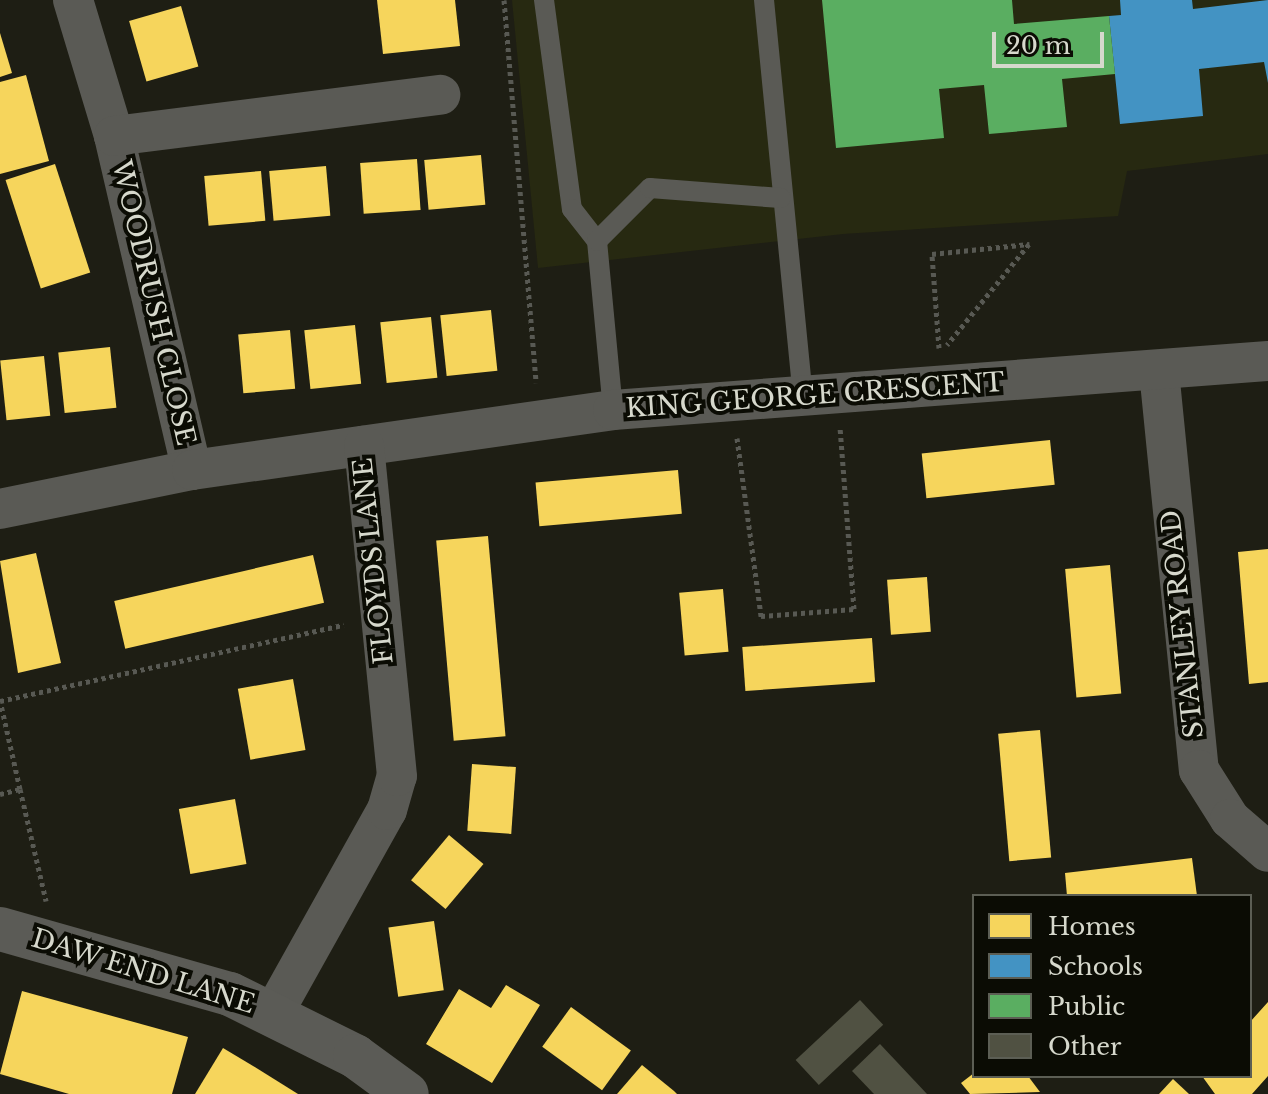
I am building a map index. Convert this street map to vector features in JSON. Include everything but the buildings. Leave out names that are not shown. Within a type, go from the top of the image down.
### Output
[{"type":"main road","name":"DAW END LANE","points":[[0,929],[56,943],[274,1012],[407,1094]]},
{"type":"street","name":"WOODRUSH CLOSE","points":[[73,0],[114,136],[192,470]]},
{"type":"street","name":"WOODRUSH CLOSE","points":[[114,136],[440,95]]},
{"type":"street","name":"KING GEORGE CRESCENT","points":[[364,446],[613,410],[820,397],[1268,361]]},
{"type":"street","name":"STANLEY ROAD","points":[[1159,371],[1199,770],[1230,819],[1268,852]]},
{"type":"street","name":"FLOYDS LANE","points":[[0,509],[192,470],[364,446],[397,776],[387,810],[274,1012]]},
{"type":"lane","points":[[544,0],[572,209],[597,241],[613,410]]},
{"type":"lane","points":[[764,0],[781,198],[820,397]]},
{"type":"lane","points":[[597,241],[650,188],[781,198]]},
{"type":"path","points":[[504,0],[539,420]]},
{"type":"path","points":[[1029,244],[969,318],[939,355],[932,254],[1029,244]]},
{"type":"path","points":[[733,403],[761,616],[854,609],[820,397]]},
{"type":"path","points":[[56,943],[0,703],[381,616]]},
{"type":"path","points":[[0,794],[20,789]]},
{"type":"shaded area","points":[[512,0],[1268,0],[1268,154],[1127,171],[1118,216],[843,234],[538,268]]}]
